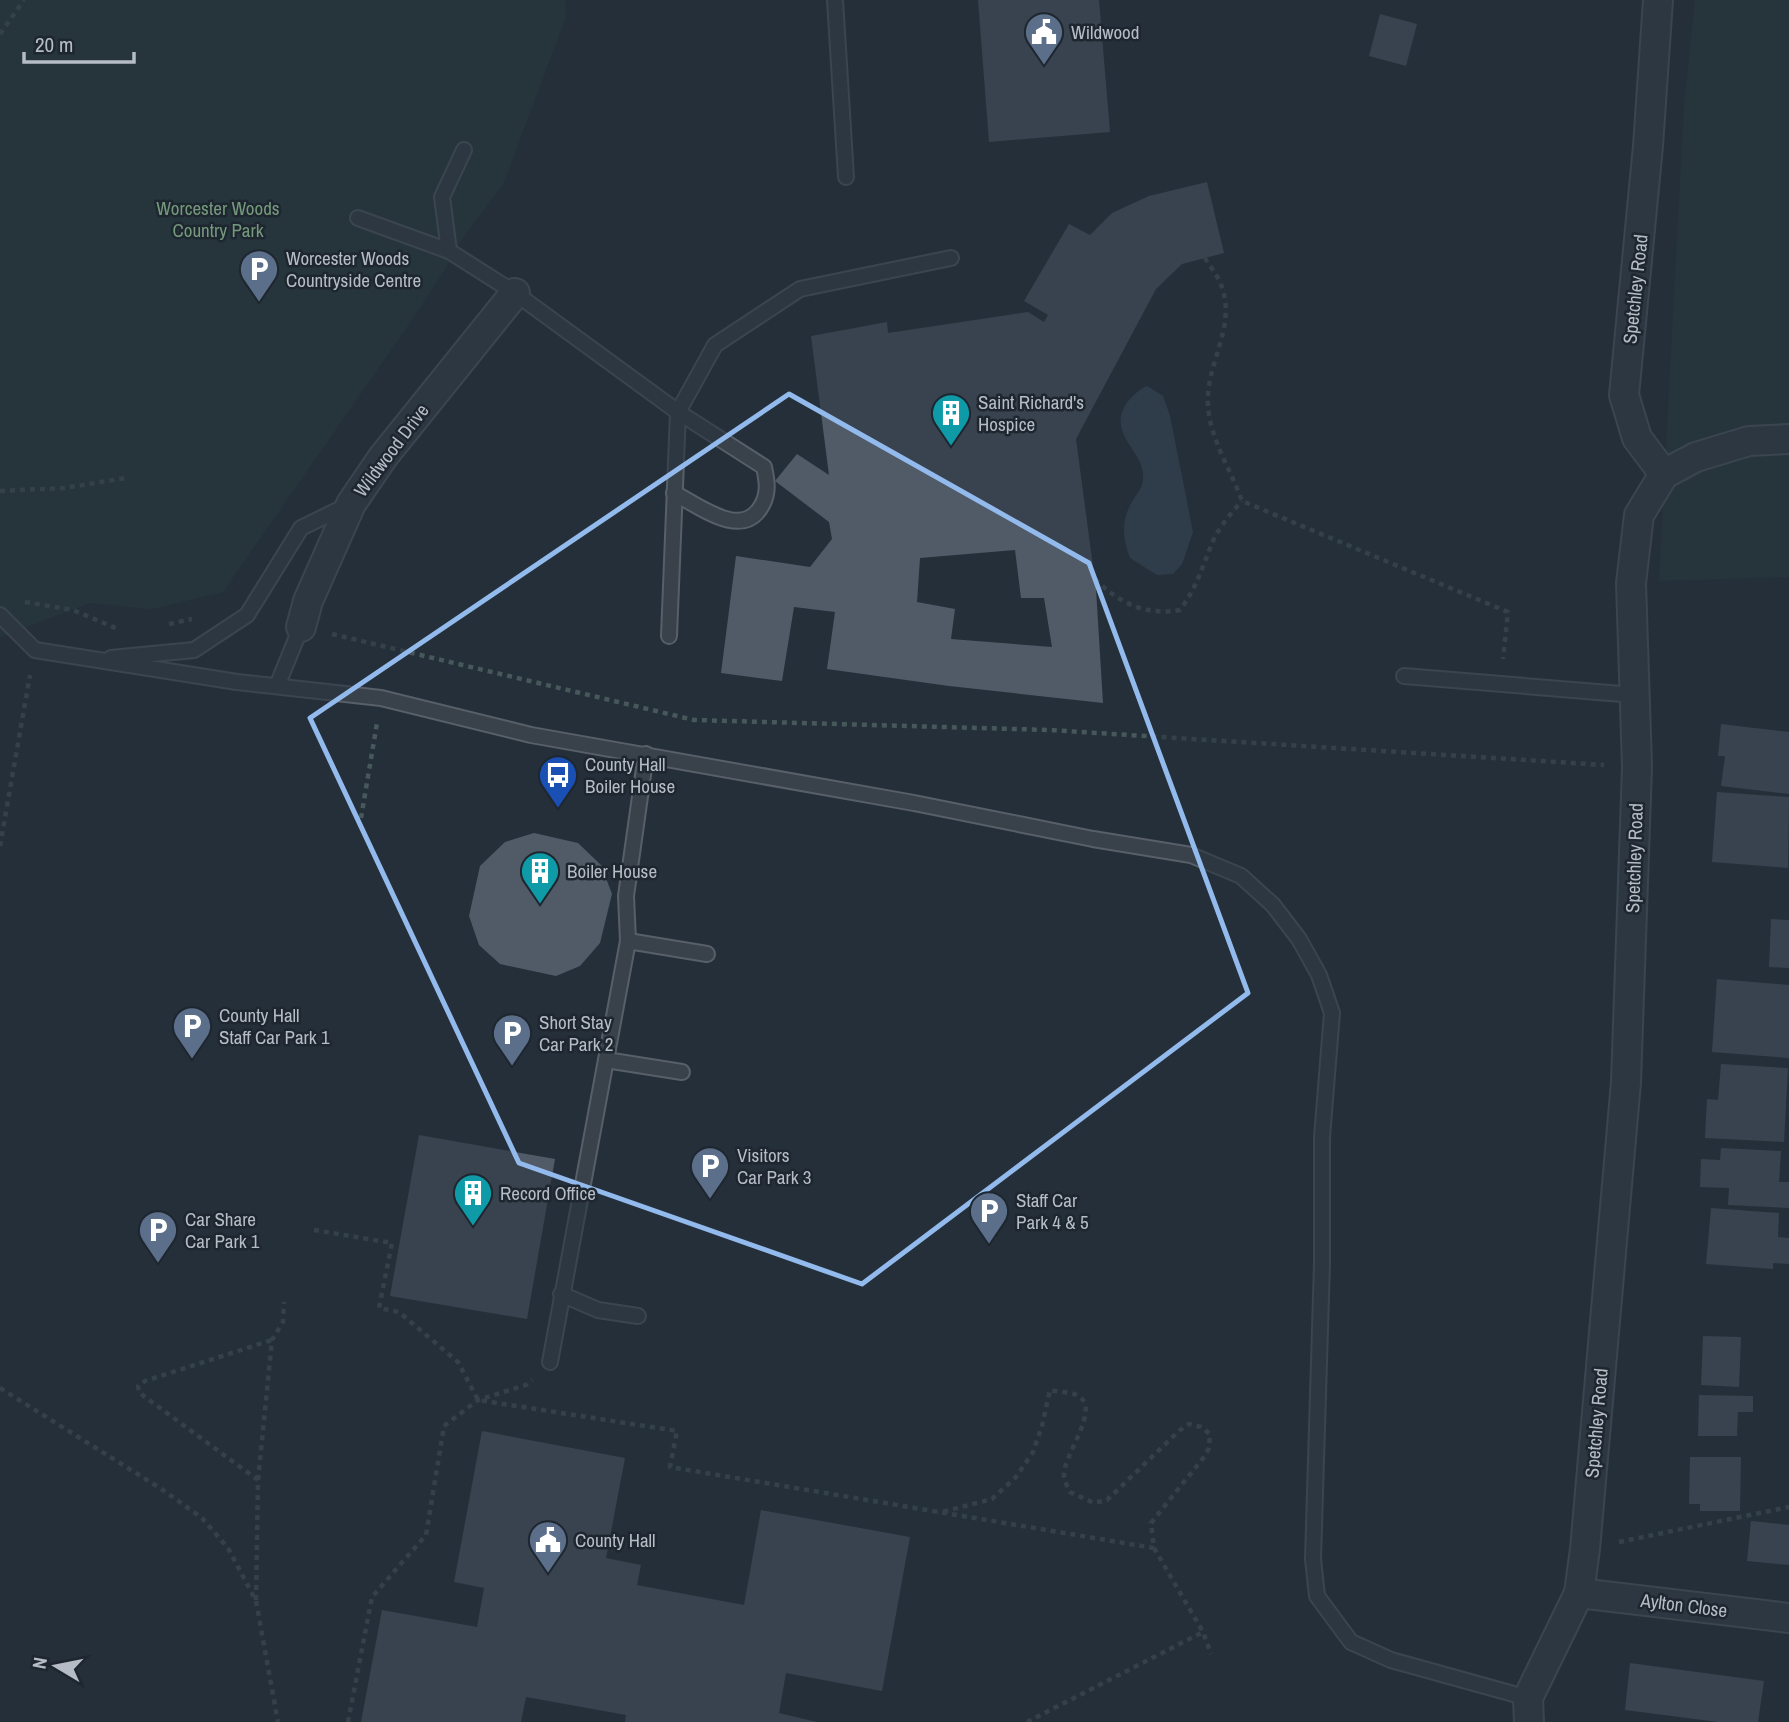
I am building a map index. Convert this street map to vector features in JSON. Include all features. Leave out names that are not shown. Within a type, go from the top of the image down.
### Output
[{"type":"street","name":"Spetchley Road","points":[[1529,1710],[1579,1593],[1626,1082],[1637,766],[1631,583],[1639,515],[1664,474],[1637,438],[1624,395],[1648,146],[1658,0]]},
{"type":"street","name":"Wildwood Drive","points":[[301,627],[308,601],[351,504],[383,457],[515,293]]},
{"type":"street","points":[[1664,474],[1696,457],[1749,441],[1789,439]]},
{"type":"street","name":"Aylton Close","points":[[1579,1593],[1789,1618]]},
{"type":"lane","points":[[835,0],[846,177]]},
{"type":"lane","points":[[449,251],[442,197],[464,150]]},
{"type":"lane","points":[[358,218],[449,251],[515,293],[678,412],[764,467],[767,495],[758,513],[744,521],[726,520],[674,492]]},
{"type":"lane","points":[[669,636],[678,412],[715,345],[800,289],[951,258]]},
{"type":"lane","points":[[89,660],[194,650],[247,615],[301,527],[351,504]]},
{"type":"lane","points":[[0,615],[35,650],[89,660],[381,698],[531,735],[1191,855],[1241,876],[1273,905],[1299,939],[1332,1013],[1322,1137],[1322,1263],[1313,1559],[1317,1596],[1351,1642],[1391,1660],[1529,1710]]},
{"type":"lane","points":[[277,686],[301,627]]},
{"type":"lane","points":[[1405,676],[1634,695]]},
{"type":"lane","points":[[550,1362],[628,941],[626,896],[646,754]]},
{"type":"lane","points":[[628,941],[707,954]]},
{"type":"lane","points":[[606,1060],[682,1072]]},
{"type":"lane","points":[[561,1294],[598,1310],[638,1316]]},
{"type":"path","points":[[0,34],[24,0]]},
{"type":"path","points":[[1205,258],[1220,281],[1227,310],[1224,334],[1208,389],[1208,408],[1216,442],[1227,461],[1242,501],[1508,612],[1501,684]]},
{"type":"path","points":[[0,491],[64,488],[126,478]]},
{"type":"path","points":[[1095,579],[1112,596],[1128,605],[1166,612],[1180,610],[1205,564],[1213,541],[1226,519],[1242,501]]},
{"type":"path","points":[[21,601],[74,610],[124,632]]},
{"type":"path","points":[[162,625],[199,618]]},
{"type":"path","points":[[301,627],[694,720],[1050,730],[1637,766]]},
{"type":"path","points":[[0,846],[35,650]]},
{"type":"path","points":[[361,818],[381,698]]},
{"type":"path","points":[[314,1230],[392,1243],[379,1308],[399,1312],[458,1362],[478,1400]]},
{"type":"path","points":[[278,1722],[256,1601],[258,1480],[272,1340],[283,1322],[284,1302]]},
{"type":"path","points":[[258,1480],[145,1397],[138,1387],[145,1381],[272,1340]]},
{"type":"path","points":[[348,1722],[372,1597],[426,1535],[444,1426],[478,1400],[526,1385],[550,1362]]},
{"type":"path","points":[[0,1388],[163,1490],[202,1518],[228,1548],[256,1601]]},
{"type":"path","points":[[938,1513],[992,1499],[1016,1478],[1033,1452],[1050,1390],[1077,1395],[1084,1402],[1086,1416],[1066,1461],[1064,1476],[1070,1492],[1094,1503],[1107,1500],[1180,1430],[1189,1424],[1200,1427],[1210,1434],[1209,1448],[1151,1523],[1154,1548],[1203,1632],[1211,1654]]},
{"type":"path","points":[[478,1400],[677,1432],[670,1467],[1154,1548]]},
{"type":"path","points":[[1585,1549],[1789,1507]]},
{"type":"path","points":[[1027,1722],[1203,1632]]},
{"type":"highlighted area","points":[[789,394],[1089,563],[1248,993],[862,1284],[519,1163],[310,718]]},
{"type":"green space","name":"Worcester Woods Country Park","points":[[0,0],[565,0],[566,17],[503,185],[463,237],[414,317],[223,592],[152,609],[90,603],[0,637]]},
{"type":"green space","points":[[1695,0],[1789,0],[1789,577],[1659,581],[1684,107]]},
{"type":"water","points":[[1147,386],[1163,396],[1170,416],[1193,532],[1182,564],[1173,574],[1157,575],[1130,558],[1124,536],[1126,515],[1142,486],[1143,473],[1139,459],[1122,430],[1121,416],[1130,398]]},
{"type":"building","name":"Wildwood","points":[[978,0],[1099,0],[1110,132],[989,142]]},
{"type":"building","points":[[1380,14],[1417,24],[1406,66],[1369,56]]},
{"type":"building","name":"Saint Richard's Hospice","points":[[1207,182],[1224,253],[1182,264],[1156,289],[1076,439],[1096,589],[1103,703],[827,669],[835,612],[794,607],[782,681],[721,673],[736,556],[810,567],[832,539],[829,522],[775,481],[797,454],[829,475],[811,336],[887,322],[888,333],[1028,312],[1044,322],[1048,315],[1024,301],[1069,224],[1090,235],[1112,213],[1149,196]],"holes":[[[1015,550],[1021,598],[1044,598],[1052,647],[951,639],[955,609],[917,602],[920,558]]]},
{"type":"building","points":[[1721,724],[1789,732],[1789,794],[1721,786],[1725,756],[1718,756]]},
{"type":"building","points":[[1717,792],[1789,797],[1788,868],[1712,862]]},
{"type":"building","name":"Boiler House","points":[[534,833],[578,843],[601,865],[612,894],[600,943],[580,966],[556,976],[500,964],[479,945],[469,916],[480,866],[505,842]]},
{"type":"building","points":[[1771,919],[1789,920],[1789,968],[1769,967]]},
{"type":"building","points":[[1717,979],[1789,985],[1789,1058],[1712,1052]]},
{"type":"building","points":[[1721,1064],[1788,1068],[1784,1142],[1705,1138],[1707,1099],[1718,1100]]},
{"type":"building","name":"Record Office","points":[[419,1135],[555,1159],[527,1319],[390,1296]]},
{"type":"building","points":[[1721,1148],[1781,1151],[1779,1182],[1789,1182],[1789,1208],[1728,1205],[1729,1188],[1700,1187],[1701,1159],[1720,1160]]},
{"type":"building","points":[[1711,1208],[1779,1213],[1778,1237],[1789,1238],[1789,1264],[1773,1263],[1773,1269],[1706,1264]]},
{"type":"building","points":[[1703,1336],[1741,1337],[1739,1387],[1701,1385]]},
{"type":"building","points":[[1699,1395],[1753,1396],[1753,1412],[1738,1412],[1737,1436],[1698,1436]]},
{"type":"building","name":"County Hall","points":[[482,1431],[625,1458],[606,1558],[641,1565],[637,1585],[744,1605],[761,1510],[910,1537],[882,1691],[786,1673],[779,1713],[817,1722],[625,1722],[626,1715],[526,1697],[521,1722],[361,1722],[382,1610],[477,1627],[484,1588],[454,1582]]},
{"type":"building","points":[[1690,1457],[1741,1457],[1740,1511],[1700,1511],[1700,1504],[1689,1504]]},
{"type":"building","points":[[1751,1521],[1789,1525],[1789,1565],[1747,1561]]},
{"type":"building","points":[[1630,1663],[1764,1681],[1758,1722],[1718,1722],[1625,1710]]},
{"type":"place","name":"Wildwood","points":[[1044,66]]},
{"type":"place","name":"Worcester Woods Countryside Centre","points":[[259,303]]},
{"type":"place","name":"Saint Richard's Hospice","points":[[951,447]]},
{"type":"place","name":"County Hall Boiler House","points":[[558,809]]},
{"type":"place","name":"Boiler House","points":[[540,905]]},
{"type":"place","name":"County Hall Staff Car Park 1","points":[[192,1060]]},
{"type":"place","name":"Short Stay Car Park 2","points":[[512,1067]]},
{"type":"place","name":"Visitors Car Park 3","points":[[710,1200]]},
{"type":"place","name":"Record Office","points":[[473,1227]]},
{"type":"place","name":"Staff Car Park 4 & 5","points":[[989,1245]]},
{"type":"place","name":"Car Share Car Park 1","points":[[158,1264]]},
{"type":"place","name":"County Hall","points":[[548,1574]]}]
